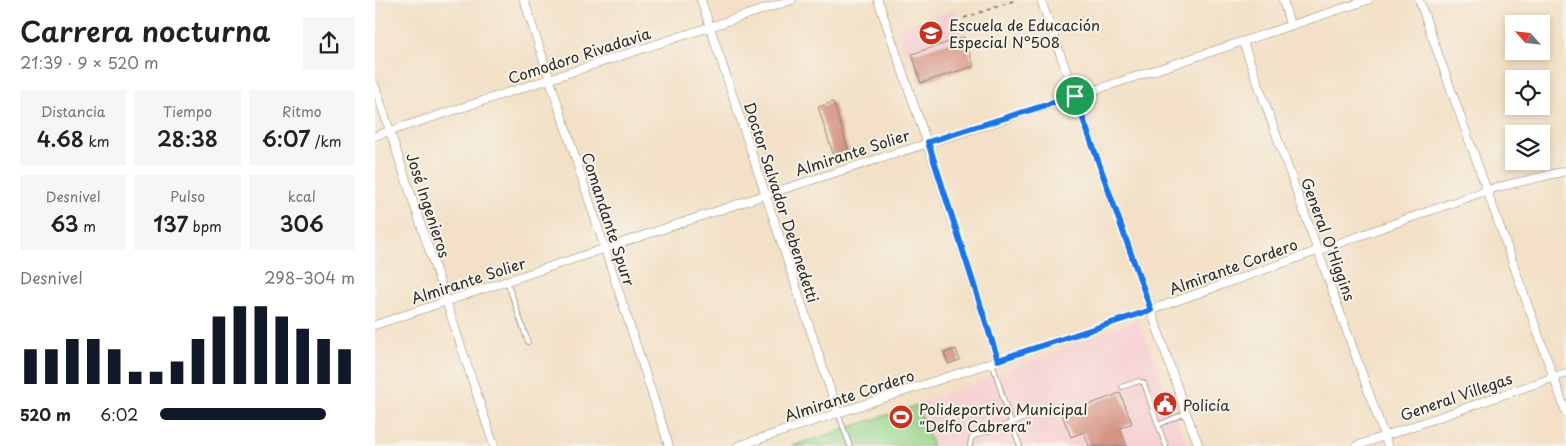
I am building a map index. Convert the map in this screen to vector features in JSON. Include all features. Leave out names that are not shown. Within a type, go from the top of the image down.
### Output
[{"type":"street","name":"Comandante Spurr","points":[[524,0],[669,446]]},
{"type":"street","name":"Doctor Salvador Debenedetti","points":[[701,0],[838,413]]},
{"type":"street","name":"Comodoro Rivadavia","points":[[375,136],[792,0]]},
{"type":"street","points":[[878,0],[928,142],[995,361]]},
{"type":"street","points":[[1041,0],[1199,446]]},
{"type":"street","points":[[1283,0],[1290,25]]},
{"type":"street","name":"Almirante Solier","points":[[375,325],[765,195],[1243,42],[1368,0]]},
{"type":"street","points":[[1419,0],[1566,412]]},
{"type":"street","name":"General O'Higgins","points":[[1243,42],[1388,446]]},
{"type":"street","name":"José Ingenieros","points":[[375,86],[494,446]]},
{"type":"street","name":"Almirante Cordero","points":[[738,446],[1151,310],[1486,191],[1566,171]]},
{"type":"street","name":"General Villegas","points":[[1356,446],[1566,373]]},
{"type":"lane","points":[[507,281],[528,342]]},
{"type":"lane","points":[[995,361],[1011,424],[1020,446]]},
{"type":"lane","points":[[1122,387],[1139,381],[1144,383],[1166,446]]},
{"type":"lane","points":[[970,446],[971,439],[974,436],[1056,407]]},
{"type":"lane","points":[[838,413],[850,446]]},
{"type":"lane","points":[[1158,425],[1186,413]]},
{"type":"path","points":[[964,18],[1015,0]]},
{"type":"shaded area","name":"Escuela de Educación Especial N°508","points":[[955,9],[964,37],[907,56],[897,28]]},
{"type":"shaded area","points":[[1138,319],[1188,446],[933,446],[917,405]]},
{"type":"green space","name":"Polideportivo Municipal \"Delfo Cabrera\"","points":[[917,405],[933,446],[792,446]]},
{"type":"building","points":[[964,37],[974,66],[921,83],[912,54]]},
{"type":"building","points":[[833,102],[850,155],[835,160],[818,107]]},
{"type":"building","points":[[956,349],[960,360],[948,364],[944,353]]},
{"type":"building","points":[[1120,393],[1132,423],[1120,428],[1127,446],[1089,446],[1084,432],[1071,437],[1062,415]]},
{"type":"place","name":"Escuela de Educación Especial N°508","points":[[931,33]]},
{"type":"place","name":"Policía","points":[[1165,404]]},
{"type":"place","name":"Polideportivo Municipal \"Delfo Cabrera\"","points":[[901,417]]},
{"type":"route","points":[[1075,96],[1151,310],[998,360],[928,142],[1075,96]]}]
